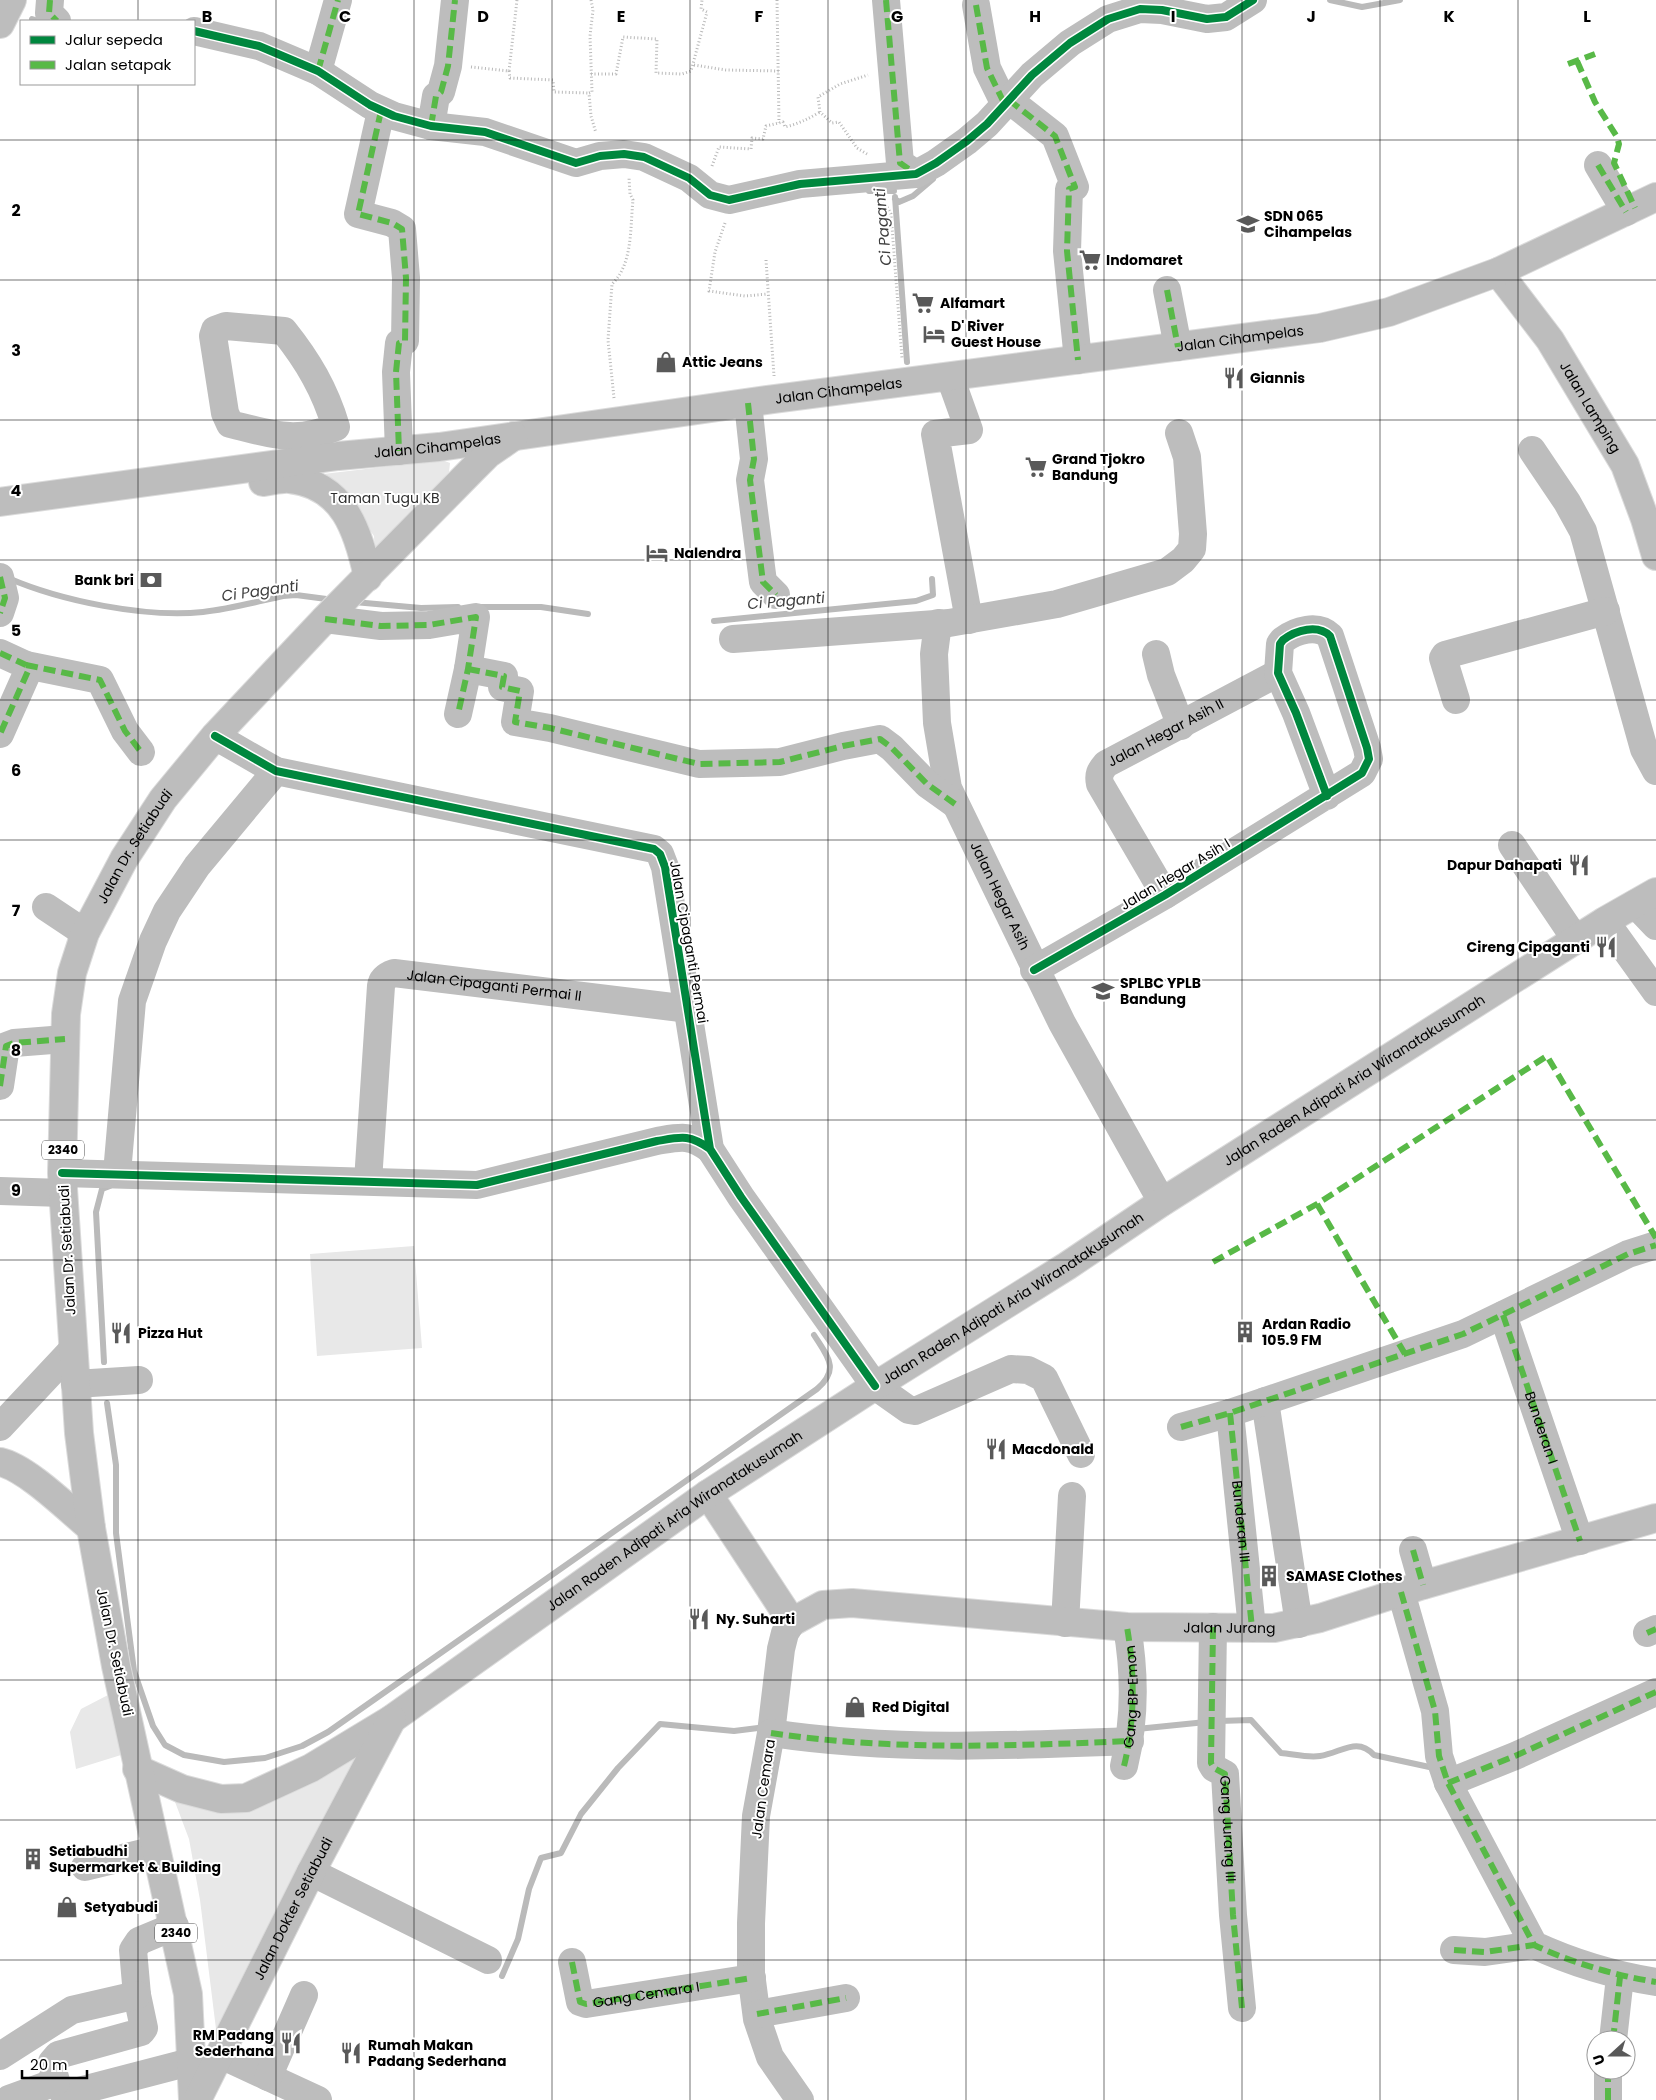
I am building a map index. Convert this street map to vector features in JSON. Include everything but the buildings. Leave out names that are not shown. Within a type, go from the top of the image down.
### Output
[{"type":"street","points":[[0,24],[12,0]]},
{"type":"street","points":[[50,0],[49,13],[56,20]]},
{"type":"street","points":[[318,71],[338,0]]},
{"type":"street","points":[[431,126],[436,96],[442,92],[448,66],[455,0]]},
{"type":"street","points":[[886,0],[900,176]]},
{"type":"street","points":[[195,31],[259,46],[318,71],[380,116],[431,126],[485,132],[576,162],[600,156],[624,154],[644,157],[689,178],[710,195],[723,200],[736,199],[800,184],[900,176],[936,163],[967,141],[1010,104],[1032,75],[1070,43],[1108,19],[1140,9],[1162,10],[1207,19],[1226,17],[1253,0]]},
{"type":"street","points":[[976,5],[987,68],[1010,104],[1055,136],[1075,187],[1069,189],[1067,251],[1078,360]]},
{"type":"street","points":[[380,116],[358,214],[392,224],[402,229],[406,278],[405,341],[399,343],[396,372],[399,450]]},
{"type":"street","points":[[1598,165],[1626,212]]},
{"type":"street","name":"Jalan Cihampelas","points":[[0,502],[338,456],[514,436],[774,399],[1320,328],[1389,312],[1498,272],[1656,197]]},
{"type":"street","name":"Jalan Lamping","points":[[1498,272],[1550,340],[1625,465],[1645,519],[1656,556]]},
{"type":"street","points":[[1167,290],[1178,347]]},
{"type":"street","points":[[336,428],[315,436],[290,438],[230,424],[225,413],[215,360],[213,332],[226,326],[284,331],[318,378],[329,402],[336,428],[338,456]]},
{"type":"street","points":[[950,376],[969,430],[935,434],[969,620]]},
{"type":"street","points":[[748,403],[754,459],[750,480],[763,582],[776,595]]},
{"type":"street","points":[[733,639],[969,620],[1057,604],[1167,572],[1183,560],[1192,549],[1194,534],[1187,457],[1179,432]]},
{"type":"street","name":"Jalan Dr. Setiabudi","points":[[193,2100],[188,1994],[175,1926],[155,1850],[137,1769],[91,1528],[75,1384],[63,1183],[66,1014],[72,973],[85,933],[124,859],[163,799],[215,736],[327,617],[478,463],[514,436]]},
{"type":"street","points":[[1532,450],[1567,502],[1583,531],[1644,750],[1656,771]]},
{"type":"street","points":[[0,521],[288,478],[312,483],[330,494],[348,515],[360,539],[362,583]]},
{"type":"street","points":[[1456,700],[1444,656],[1606,611]]},
{"type":"street","points":[[327,617],[381,626],[429,625],[476,617],[468,669],[458,714]]},
{"type":"street","name":"Jalan Hegar Asih","points":[[938,623],[934,654],[937,723],[948,788],[1034,970],[1162,1202]]},
{"type":"street","name":"Jalan Hegar Asih I","points":[[1034,970],[1165,895],[1362,773],[1369,760],[1330,636],[1324,631],[1314,628],[1287,637],[1280,644],[1278,673]]},
{"type":"street","points":[[0,653],[26,665],[100,680],[125,732],[141,752]]},
{"type":"street","points":[[1156,654],[1161,675],[1181,726]]},
{"type":"street","points":[[0,734],[28,674],[26,665]]},
{"type":"street","points":[[468,669],[504,676],[502,687],[520,691],[515,722],[550,728],[699,764],[780,762],[843,746],[880,740],[892,748],[927,784],[955,804]]},
{"type":"street","points":[[1278,673],[1296,713],[1326,796]]},
{"type":"street","name":"Jalan Hegar Asih II","points":[[1165,895],[1100,784],[1098,776],[1106,764],[1278,673]]},
{"type":"street","name":"Jalan Cipaganti Permai","points":[[215,736],[276,771],[654,849],[660,854],[665,867],[710,1149],[741,1197],[875,1386],[909,1410],[915,1412],[1011,1370],[1028,1370],[1044,1378],[1081,1454]]},
{"type":"street","points":[[117,1173],[132,1001],[153,941],[167,911],[197,866],[276,771]]},
{"type":"street","points":[[1512,845],[1576,940]]},
{"type":"street","points":[[1646,898],[1656,926]]},
{"type":"street","name":"Jalan Raden Adipati Aria Wiranatakusumah","points":[[137,1769],[182,1789],[221,1799],[246,1798],[311,1768],[392,1720],[708,1494],[875,1386],[1067,1266],[1162,1202],[1605,921],[1646,898]]},
{"type":"street","points":[[46,907],[85,933]]},
{"type":"street","points":[[1605,921],[1656,992]]},
{"type":"street","name":"Jalan Cipaganti Permai II","points":[[368,1180],[381,986],[388,975],[394,974],[689,1009]]},
{"type":"street","points":[[0,1086],[6,1046],[14,1042],[65,1039]]},
{"type":"street","points":[[0,1191],[63,1183],[117,1173],[477,1185],[656,1141],[685,1137],[696,1139],[710,1149]]},
{"type":"street","points":[[1180,1427],[1230,1413],[1463,1334],[1628,1254],[1656,1245]]},
{"type":"street","name":"Bunderan I","points":[[1503,1315],[1580,1541]]},
{"type":"street","points":[[0,1427],[73,1349]]},
{"type":"street","points":[[75,1384],[139,1380]]},
{"type":"street","points":[[1265,1401],[1299,1624]]},
{"type":"street","name":"Bunderan III","points":[[1230,1413],[1252,1628]]},
{"type":"street","points":[[0,1462],[10,1464],[26,1475],[91,1528]]},
{"type":"street","points":[[708,1494],[792,1622]]},
{"type":"street","points":[[1065,1623],[1072,1496]]},
{"type":"street","name":"Jalan Jurang","points":[[792,1622],[823,1605],[852,1602],[1065,1623],[1127,1627],[1274,1628],[1299,1624],[1656,1518]]},
{"type":"street","points":[[1413,1550],[1412,1589],[1435,1711],[1439,1756],[1448,1783],[1534,1945]]},
{"type":"street","name":"Jalan Cemara","points":[[792,1622],[785,1632],[781,1649],[771,1733],[756,1816],[750,1923],[752,1978],[757,2014],[770,2057],[800,2100]]},
{"type":"street","name":"Gang BP Emon","points":[[771,1733],[817,1740],[876,1744],[1127,1754],[1134,1663],[1127,1627]]},
{"type":"street","name":"Gang Jurang III","points":[[1213,1627],[1211,1763],[1214,1768],[1225,1774],[1233,1915],[1242,2008]]},
{"type":"street","points":[[1448,1783],[1515,1756],[1656,1692]]},
{"type":"street","name":"Jalan Dokter Setiabudi","points":[[197,2100],[311,1872],[392,1720]]},
{"type":"street","points":[[85,1867],[155,1850]]},
{"type":"street","points":[[311,1872],[488,1960]]},
{"type":"street","points":[[175,1926],[139,1941],[132,1950],[137,1995],[144,2028],[141,2032],[58,2056],[52,2062],[56,2082],[62,2092],[67,2094],[190,2062]]},
{"type":"street","points":[[1454,1950],[1485,1952],[1534,1945],[1561,1958],[1620,1976],[1656,1982]]},
{"type":"street","name":"Gang Cemara I","points":[[572,1962],[580,2002],[586,2004],[752,1978]]},
{"type":"street","points":[[1614,2030],[1620,1976]]},
{"type":"street","points":[[0,2056],[72,2010],[137,1995]]},
{"type":"street","points":[[268,2077],[304,1995]]},
{"type":"street","points":[[757,2014],[846,1998]]},
{"type":"street","points":[[221,2055],[318,2100]]},
{"type":"street","points":[[1608,2080],[1608,2100]]},
{"type":"street","points":[[9,2099],[56,2082]]},
{"type":"path","points":[[517,0],[510,78],[553,80],[554,92],[589,93]]},
{"type":"path","points":[[591,0],[593,10],[590,36],[592,92],[589,93],[591,116]]},
{"type":"path","points":[[591,74],[616,74],[623,37],[657,39],[656,73],[682,74],[691,71],[707,12],[701,9],[702,0]]},
{"type":"path","points":[[777,0],[779,123]]},
{"type":"path","points":[[694,65],[726,70],[779,71]]},
{"type":"path","points":[[448,66],[510,70]]},
{"type":"path","points":[[871,74],[840,84],[818,97],[820,112],[832,123],[839,122],[857,148],[866,154],[872,153]]},
{"type":"path","points":[[714,160],[719,147],[751,149],[752,138],[764,139],[766,126],[783,122],[785,127],[801,123],[820,112]]},
{"type":"path","points":[[616,421],[608,340],[612,284],[622,275],[626,264],[633,200],[630,194],[629,175]]},
{"type":"path","points":[[885,204],[891,214],[905,383]]},
{"type":"path","points":[[726,216],[715,252],[708,292],[745,296],[768,294]]},
{"type":"path","points":[[766,260],[774,399]]},
{"type":"green space","name":"Taman Tugu KB","points":[[442,460],[450,463],[449,472],[375,558],[374,536],[339,487],[315,475]]},
{"type":"green space","points":[[414,1246],[422,1348],[317,1356],[310,1254]]},
{"type":"green space","points":[[108,1695],[121,1755],[76,1769],[70,1732],[81,1709]]},
{"type":"green space","points":[[372,1740],[216,2029],[200,1900],[189,1839],[166,1778],[257,1792]]},
{"type":"waterway","points":[[1330,0],[1362,7],[1400,0]]},
{"type":"waterway","points":[[895,199],[899,202],[913,196],[933,179]]},
{"type":"waterway","points":[[869,191],[894,191]]},
{"type":"waterway","name":"Ci Paganti","points":[[895,197],[907,362]]},
{"type":"waterway","name":"Ci Paganti","points":[[8,578],[53,594],[104,606],[156,612],[203,612],[296,595],[334,600]]},
{"type":"waterway","name":"Ci Paganti","points":[[714,621],[916,601],[933,595],[932,579]]},
{"type":"waterway","name":"Ci Paganti","points":[[354,602],[421,608],[458,607]]},
{"type":"waterway","name":"Ci Paganti","points":[[478,607],[541,607],[588,614]]},
{"type":"waterway","points":[[104,1362],[96,1212],[102,1189],[110,1186]]},
{"type":"waterway","points":[[107,1403],[116,1465],[116,1533],[134,1671],[153,1726],[165,1745],[184,1755],[224,1762],[265,1758],[302,1746],[328,1732],[817,1389],[824,1382],[830,1369],[827,1356],[814,1335]]},
{"type":"waterway","points":[[1219,1721],[1251,1720],[1281,1753],[1315,1756],[1355,1746],[1368,1749],[1374,1755],[1434,1768]]},
{"type":"waterway","points":[[1137,1729],[1206,1722]]},
{"type":"waterway","points":[[502,1976],[518,1939],[529,1889],[541,1858],[561,1853],[581,1814],[618,1768],[660,1724],[734,1731],[758,1728]]},
{"type":"marked path","points":[[50,0],[49,13],[56,20]]},
{"type":"marked path","points":[[318,71],[338,0]]},
{"type":"marked path","points":[[431,126],[436,96],[441,92],[448,66],[455,0]]},
{"type":"marked path","points":[[886,0],[900,163],[916,174]]},
{"type":"marked path","points":[[976,5],[987,68],[1005,105]]},
{"type":"marked path","points":[[1568,64],[1595,54]]},
{"type":"marked path","points":[[1577,61],[1595,102],[1617,137],[1619,144],[1614,163],[1635,208]]},
{"type":"marked path","points":[[1009,100],[1055,136],[1075,187],[1069,189],[1067,251],[1078,360]]},
{"type":"marked path","points":[[381,111],[358,214],[392,223],[402,229],[406,278],[405,341],[399,343],[396,372],[399,451]]},
{"type":"marked path","points":[[1598,165],[1626,212]]},
{"type":"marked path","points":[[1167,290],[1178,347]]},
{"type":"marked path","points":[[748,403],[754,459],[750,480],[763,582],[776,595]]},
{"type":"marked path","points":[[0,577],[5,598],[0,613]]},
{"type":"marked path","points":[[325,619],[381,626],[429,625],[476,617],[468,669],[458,714]]},
{"type":"marked path","points":[[0,653],[26,665],[28,671],[0,734]]},
{"type":"marked path","points":[[26,665],[100,680],[125,731],[141,752]]},
{"type":"marked path","points":[[468,669],[504,676],[502,687],[520,691],[515,722],[550,728],[699,764],[780,762],[880,739],[892,748],[927,784],[955,804]]},
{"type":"marked path","points":[[0,1086],[6,1046],[14,1043],[65,1039]]},
{"type":"marked path","points":[[1213,1262],[1317,1204],[1547,1056],[1656,1238]]},
{"type":"marked path","points":[[1317,1204],[1405,1354]]},
{"type":"marked path","points":[[1181,1427],[1230,1413],[1463,1334],[1628,1254],[1656,1245]]},
{"type":"marked path","points":[[1503,1315],[1580,1541]]},
{"type":"marked path","points":[[1230,1413],[1252,1628]]},
{"type":"marked path","points":[[1413,1550],[1423,1585]]},
{"type":"marked path","points":[[1401,1592],[1435,1711],[1439,1756],[1448,1783],[1534,1945],[1594,1968],[1656,1982]]},
{"type":"marked path","points":[[1124,1766],[1128,1749],[1133,1697],[1130,1644],[1127,1627]]},
{"type":"marked path","points":[[1213,1627],[1211,1763],[1214,1768],[1225,1774],[1233,1915],[1242,2008]]},
{"type":"marked path","points":[[1647,1633],[1656,1629]]},
{"type":"marked path","points":[[1448,1783],[1515,1756],[1656,1692]]},
{"type":"marked path","points":[[771,1733],[860,1743],[905,1745],[950,1746],[1130,1741]]},
{"type":"marked path","points":[[1454,1950],[1485,1952],[1534,1945]]},
{"type":"marked path","points":[[572,1962],[580,2002],[586,2004],[752,1978]]},
{"type":"marked path","points":[[1614,2030],[1620,1977]]},
{"type":"marked path","points":[[757,2014],[846,1998]]},
{"type":"marked path","points":[[1608,2080],[1608,2100]]},
{"type":"cycle path","points":[[195,31],[259,46],[318,71],[370,105],[394,116],[431,126],[485,132],[576,163],[600,156],[624,154],[644,157],[689,178],[710,195],[729,200],[800,184],[916,174],[936,163],[967,141],[987,124],[1032,75],[1070,43],[1108,19],[1140,9],[1162,10],[1207,19],[1226,17],[1253,0]]},
{"type":"cycle path","points":[[1034,970],[1165,895],[1362,773],[1369,759],[1367,748],[1330,636],[1325,632],[1313,629],[1294,633],[1283,640],[1280,644],[1278,673],[1296,713],[1327,796]]},
{"type":"cycle path","points":[[215,736],[276,771],[654,849],[660,854],[665,867],[710,1149],[741,1197],[875,1386]]},
{"type":"cycle path","points":[[62,1173],[477,1185],[672,1138],[690,1139],[710,1149]]},
{"type":"place","name":"SDN 065 Cihampelas","points":[[1248,224]]},
{"type":"place","name":"Indomaret","points":[[1090,260]]},
{"type":"place","name":"Alfamart","points":[[923,303]]},
{"type":"place","name":"D' River Guest House","points":[[934,334]]},
{"type":"place","name":"Attic Jeans","points":[[666,362]]},
{"type":"place","name":"Giannis","points":[[1234,378]]},
{"type":"place","name":"Grand Tjokro Bandung","points":[[1036,467]]},
{"type":"place","name":"Nalendra","points":[[657,553]]},
{"type":"place","name":"Bank bri","points":[[151,580]]},
{"type":"place","name":"Dapur Dahapati","points":[[1579,865]]},
{"type":"place","name":"Cireng Cipaganti","points":[[1606,947]]},
{"type":"place","name":"SPLBC YPLB Bandung","points":[[1103,991]]},
{"type":"place","name":"Ardan Radio 105.9 FM","points":[[1245,1332]]},
{"type":"place","name":"Pizza Hut","points":[[121,1333]]},
{"type":"place","name":"Macdonald","points":[[996,1449]]},
{"type":"place","name":"SAMASE Clothes","points":[[1269,1576]]},
{"type":"place","name":"Ny. Suharti","points":[[699,1619]]},
{"type":"place","name":"Red Digital","points":[[855,1707]]},
{"type":"place","name":"Setiabudhi Supermarket & Building","points":[[33,1859]]},
{"type":"place","name":"Setyabudi","points":[[67,1907]]},
{"type":"place","name":"RM Padang Sederhana","points":[[291,2043]]},
{"type":"place","name":"Rumah Makan Padang Sederhana","points":[[351,2053]]}]
